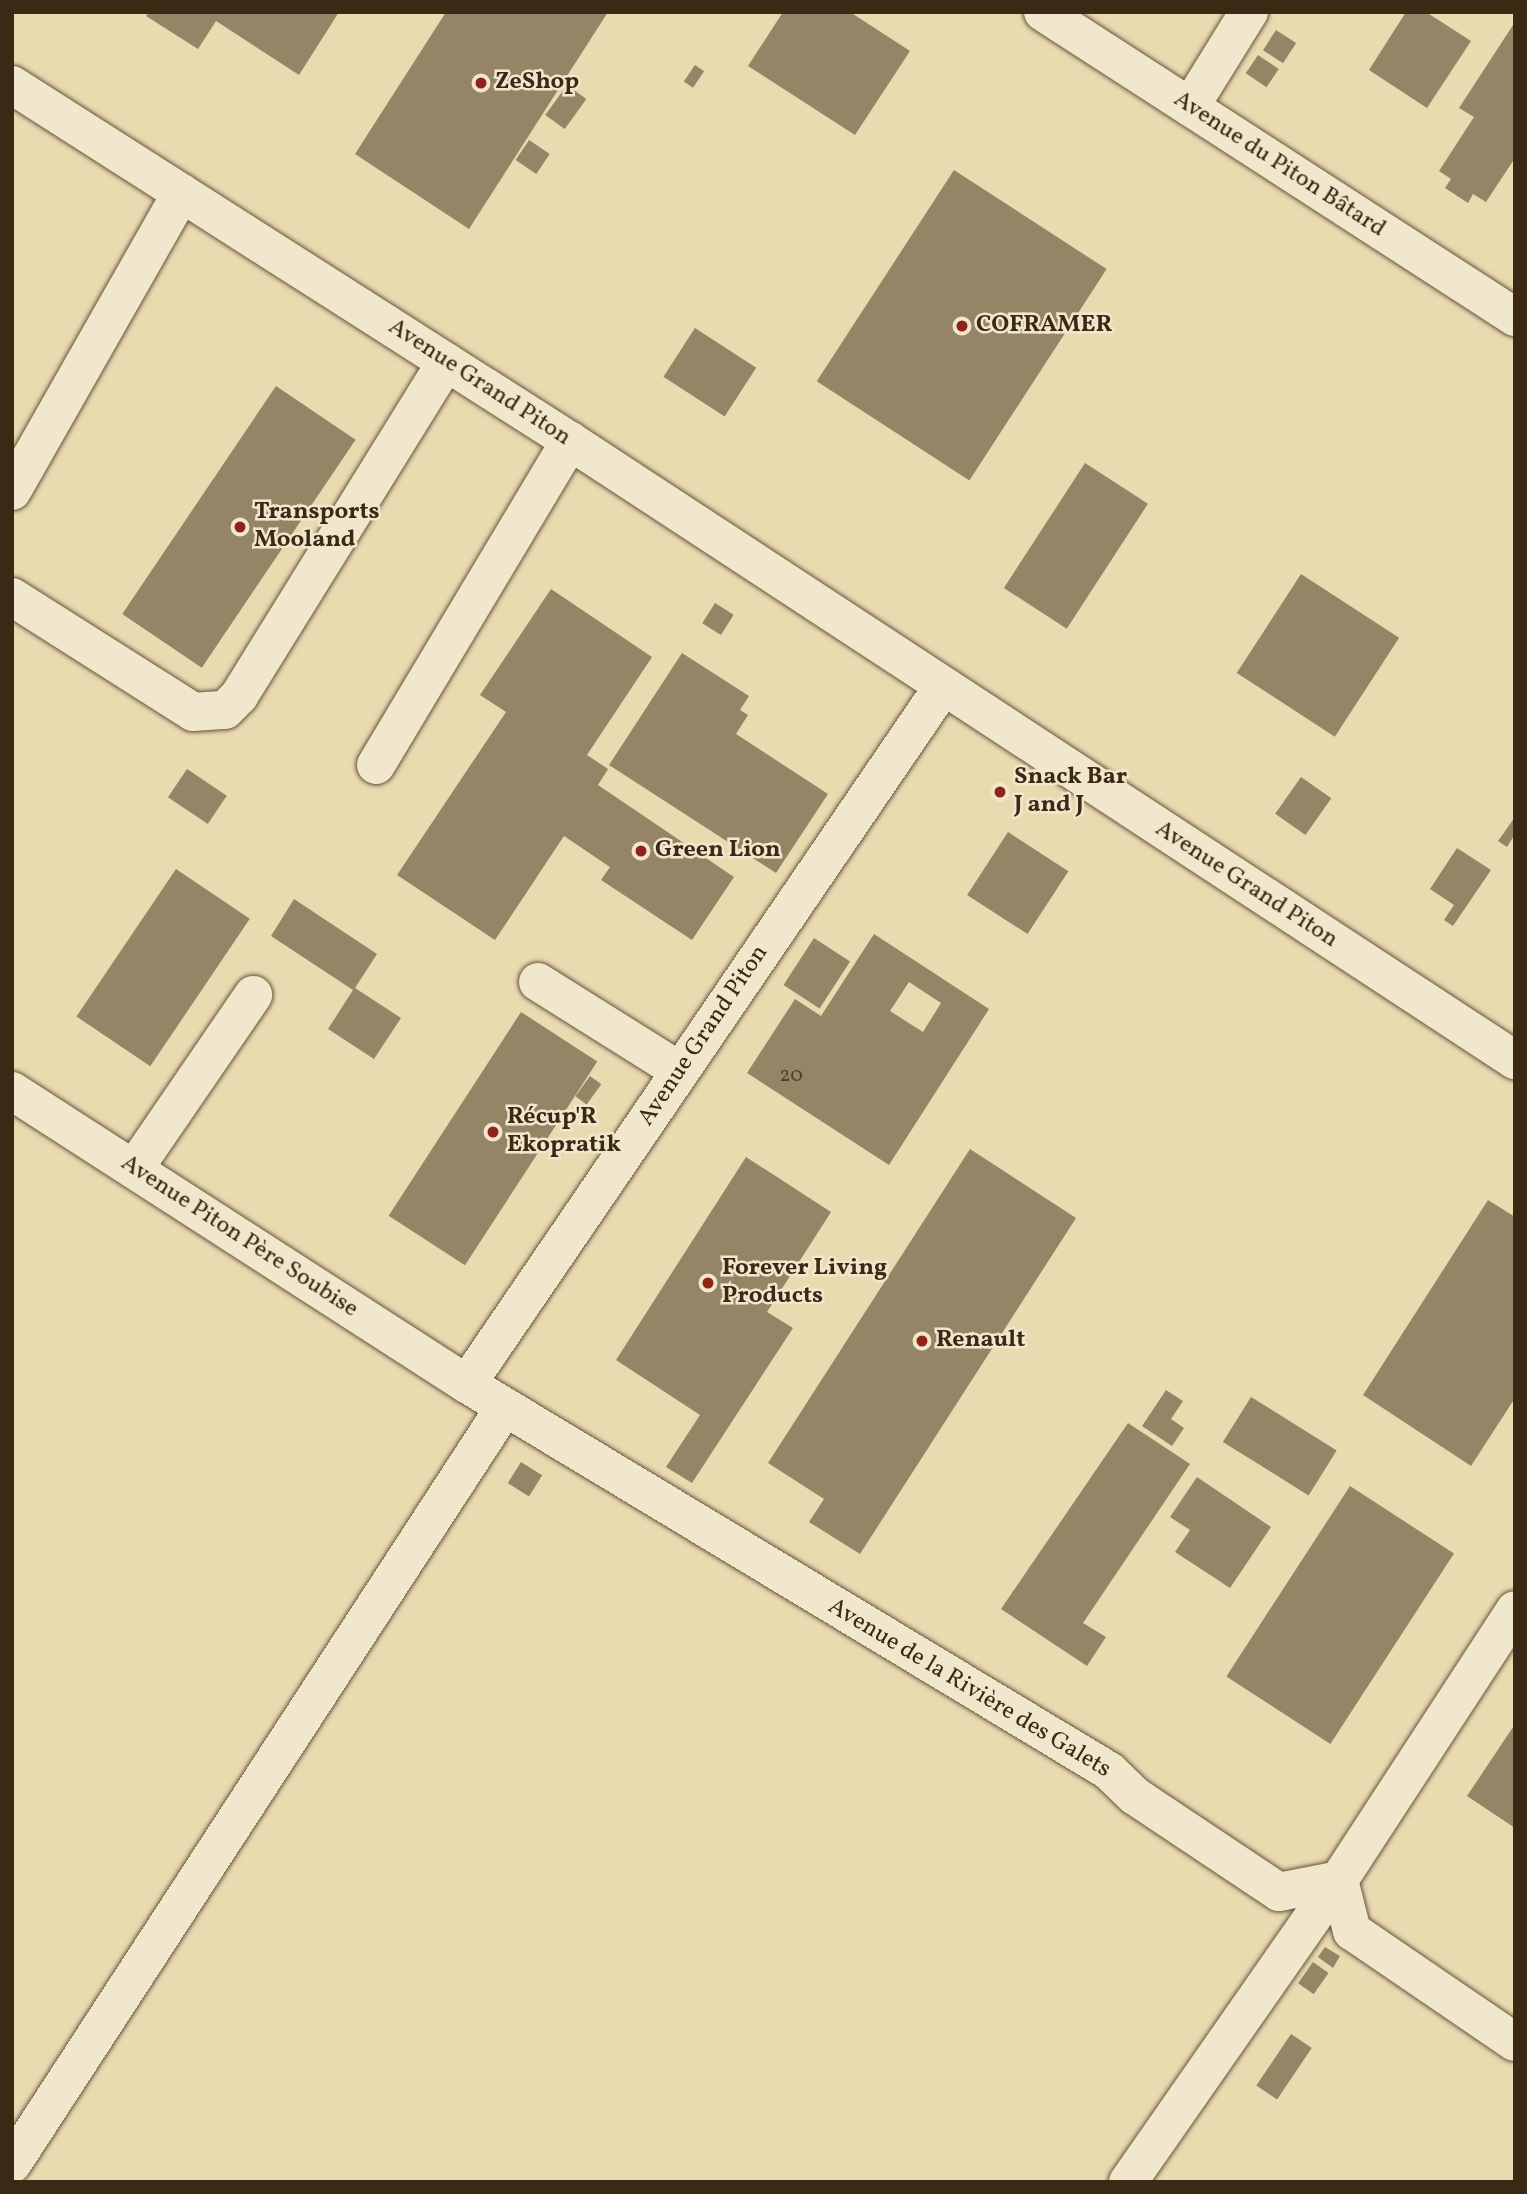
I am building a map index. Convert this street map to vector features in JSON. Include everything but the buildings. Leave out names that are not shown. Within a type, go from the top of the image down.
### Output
[{"type":"street","name":"Avenue du Piton Bâtard","points":[[1043,12],[1515,317]]},
{"type":"street","points":[[1190,107],[1249,12]]},
{"type":"street","name":"Avenue Grand Piton","points":[[12,85],[570,441],[942,688],[1515,1060]]},
{"type":"street","points":[[12,491],[181,193]]},
{"type":"street","points":[[12,597],[193,712],[225,710],[239,696],[446,362]]},
{"type":"street","points":[[376,765],[570,441]]},
{"type":"street","name":"Avenue Grand Piton","points":[[467,1384],[942,688]]},
{"type":"street","points":[[538,982],[680,1071]]},
{"type":"street","points":[[134,1169],[253,995]]},
{"type":"street","name":"Avenue Piton Père Soubise","points":[[12,1091],[467,1384]]},
{"type":"street","name":"Avenue de la Rivière des Galets","points":[[467,1384],[1109,1771],[1135,1796],[1279,1892],[1339,1880]]},
{"type":"street","points":[[12,2164],[505,1407]]},
{"type":"street","points":[[1128,2182],[1339,1880],[1515,1610]]},
{"type":"street","points":[[1339,1880],[1352,1931],[1515,2042]]},
{"type":"place","name":"ZeShop","points":[[481,83]]},
{"type":"place","name":"COFRAMER","points":[[962,326]]},
{"type":"place","name":"Transports Mooland","points":[[240,527]]},
{"type":"place","name":"Snack Bar J and J","points":[[1000,792]]},
{"type":"place","name":"Green Lion","points":[[641,851]]},
{"type":"place","name":"Récup'R Ekopratik","points":[[493,1132]]},
{"type":"place","name":"Forever Living Products","points":[[708,1283]]},
{"type":"place","name":"Renault","points":[[922,1341]]}]
